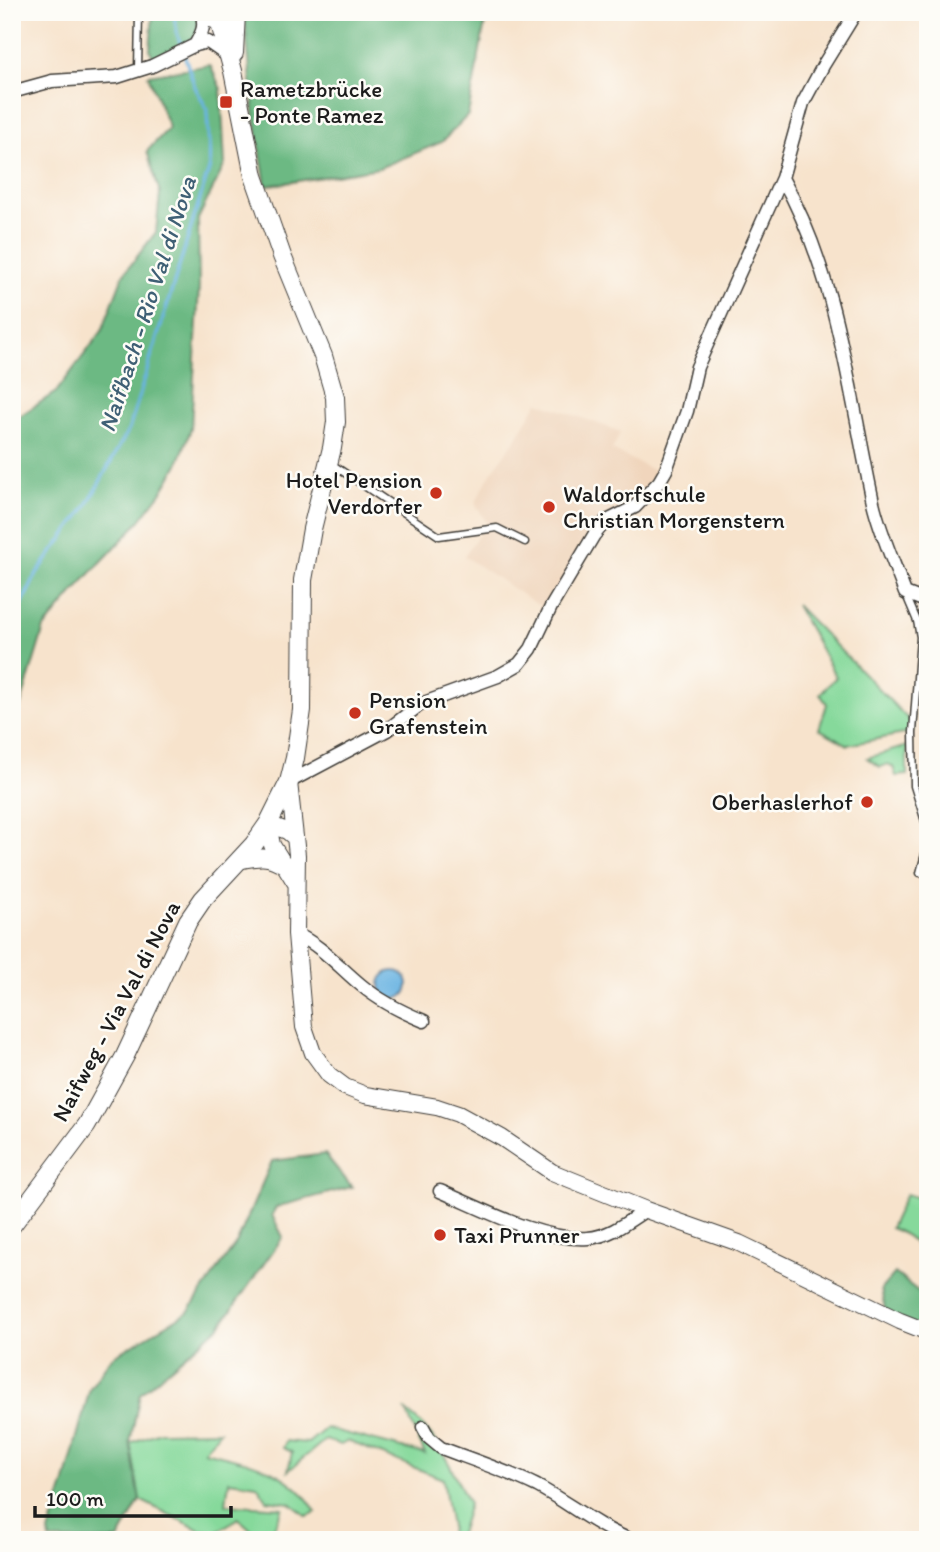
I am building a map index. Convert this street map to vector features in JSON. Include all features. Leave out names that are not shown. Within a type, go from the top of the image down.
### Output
[{"type":"main road","points":[[201,12],[207,17],[230,15]]},
{"type":"main road","name":"Naifweg - Via Val di Nova","points":[[12,1225],[65,1156],[109,1088],[188,921],[203,899],[268,824],[289,782],[295,758],[302,710],[303,580],[336,422],[335,397],[323,356],[282,256],[254,176],[230,63],[230,15]]},
{"type":"street","points":[[195,45],[205,22],[201,12]]},
{"type":"street","points":[[856,12],[803,103],[782,178],[697,367],[687,411],[666,470],[648,496],[635,507],[605,522],[594,535],[551,607],[531,649],[519,664],[498,676],[421,704],[387,730],[289,782],[297,855],[291,875],[304,1027],[313,1053],[329,1075],[345,1087],[365,1095],[437,1107],[458,1114],[502,1138],[552,1172],[646,1210],[739,1243],[928,1332]]},
{"type":"street","points":[[12,92],[52,81],[117,77],[138,71],[195,45],[208,42],[230,15]]},
{"type":"street","points":[[208,42],[230,63]]},
{"type":"street","points":[[782,178],[802,213],[819,260],[848,371],[874,505],[905,593],[928,602]]},
{"type":"street","points":[[268,824],[287,831],[294,837]]},
{"type":"street","points":[[268,824],[272,845],[291,875]]},
{"type":"street","points":[[238,861],[272,857],[291,875]]},
{"type":"street","points":[[296,934],[313,941],[363,987],[401,1012],[424,1021]]},
{"type":"street","points":[[440,1191],[523,1226],[562,1236],[589,1238],[605,1234],[646,1210]]},
{"type":"street","points":[[423,1427],[429,1438],[442,1448],[534,1485],[576,1508],[609,1531],[631,1540]]},
{"type":"lane","points":[[138,71],[139,12]]},
{"type":"lane","points":[[329,462],[439,536],[497,528],[525,542]]},
{"type":"lane","points":[[905,593],[920,637],[914,733],[914,786],[928,831]]},
{"type":"lane","points":[[920,873],[928,843]]},
{"type":"shaded area","name":"Waldorfschule Christian Morgenstern","points":[[538,402],[621,432],[612,450],[657,472],[639,497],[615,511],[544,609],[464,556],[487,523],[475,503],[491,473]]},
{"type":"green space","points":[[153,12],[196,12],[199,17],[196,36],[187,43],[153,58],[150,50]]},
{"type":"green space","points":[[252,12],[487,12],[468,115],[442,142],[379,168],[266,186],[254,112],[245,21]]},
{"type":"green space","points":[[210,65],[221,89],[225,164],[198,219],[199,287],[191,429],[178,464],[161,493],[137,524],[44,628],[20,707],[12,711],[12,533],[20,516],[12,509],[12,421],[56,392],[102,331],[123,275],[156,232],[160,193],[147,151],[169,128],[148,75]]},
{"type":"green space","points":[[796,605],[909,720],[914,716],[913,732],[848,745],[819,729],[827,704],[820,694],[836,677]]},
{"type":"green space","points":[[907,746],[907,775],[896,776],[893,767],[888,764],[880,767],[867,758]]},
{"type":"green space","points":[[325,1154],[352,1187],[276,1207],[272,1215],[283,1237],[220,1326],[140,1394],[130,1442],[140,1500],[118,1540],[50,1540],[49,1532],[90,1388],[112,1357],[188,1312],[237,1242],[272,1161]]},
{"type":"green space","points":[[906,1194],[928,1201],[928,1266],[920,1265],[919,1252],[912,1241],[890,1228]]},
{"type":"green space","points":[[895,1273],[928,1299],[928,1332],[886,1315],[881,1289]]},
{"type":"green space","points":[[406,1411],[436,1442],[469,1504],[458,1540],[449,1540],[451,1527],[443,1479],[348,1441],[341,1445],[325,1440],[288,1471],[292,1452],[283,1448],[286,1441],[308,1443],[326,1428],[425,1454]]},
{"type":"green space","points":[[220,1431],[204,1451],[253,1464],[281,1477],[306,1497],[316,1512],[307,1516],[290,1503],[267,1500],[257,1485],[229,1481],[226,1504],[283,1508],[272,1532],[257,1535],[238,1518],[217,1532],[200,1530],[140,1500],[130,1443],[160,1432]]},
{"type":"water","points":[[394,971],[404,975],[408,985],[404,995],[394,999],[384,995],[380,985],[384,975]]},
{"type":"waterway","name":"Naifbach - Rio Val di Nova","points":[[12,624],[37,573],[86,507],[129,429],[210,166],[207,109],[195,87],[177,33],[174,12]]},
{"type":"place","name":"Rametzbrücke - Ponte Ramez","points":[[226,102]]},
{"type":"place","name":"Hotel Pension Verdorfer","points":[[436,493]]},
{"type":"place","name":"Waldorfschule Christian Morgenstern","points":[[549,507]]},
{"type":"place","name":"Pension Grafenstein","points":[[355,713]]},
{"type":"place","name":"Oberhaslerhof","points":[[867,802]]},
{"type":"place","name":"Taxi Prunner","points":[[440,1235]]}]
